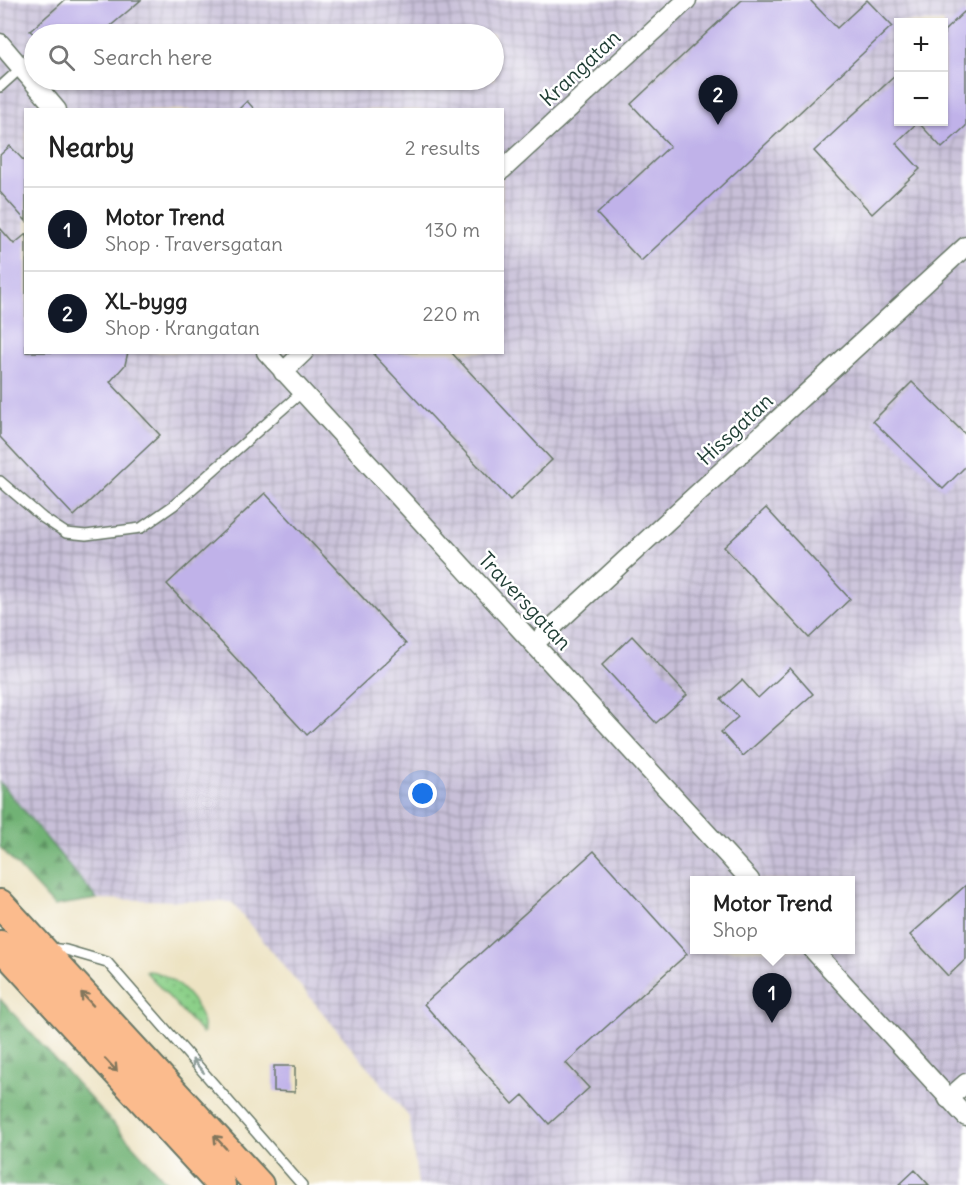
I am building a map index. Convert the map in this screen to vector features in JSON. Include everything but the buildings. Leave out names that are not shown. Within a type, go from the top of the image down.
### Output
[{"type":"main road","points":[[0,904],[259,1185]]},
{"type":"main road","points":[[0,945],[221,1185]]},
{"type":"street","name":"Krangatan","points":[[504,168],[687,0]]},
{"type":"street","points":[[0,44],[24,72]]},
{"type":"street","points":[[40,90],[55,108]]},
{"type":"street","name":"Hissgatan","points":[[534,644],[966,246]]},
{"type":"street","name":"Traversgatan","points":[[268,354],[746,876]]},
{"type":"street","points":[[283,372],[302,354]]},
{"type":"street","points":[[817,954],[966,1117]]},
{"type":"street","points":[[948,1099],[966,1083]]},
{"type":"lane","points":[[0,87],[21,68]]},
{"type":"lane","points":[[0,482],[43,518],[66,533],[86,535],[141,528],[174,506],[302,393]]},
{"type":"lane","points":[[39,946],[66,950],[107,962],[302,1185]]},
{"type":"shaded area","points":[[0,0],[966,0],[966,1185],[418,1185],[409,1117],[231,902],[97,899],[0,782]]},
{"type":"green space","points":[[0,782],[97,899],[54,906],[0,847]]},
{"type":"green space","points":[[145,971],[162,974],[177,984],[191,998],[200,1013],[204,1032],[202,1033]]},
{"type":"green space","points":[[0,999],[169,1185],[0,1185]]},
{"type":"place","name":"XL-bygg","points":[[718,125]]},
{"type":"place","name":"Motor Trend","points":[[772,1023]]}]
